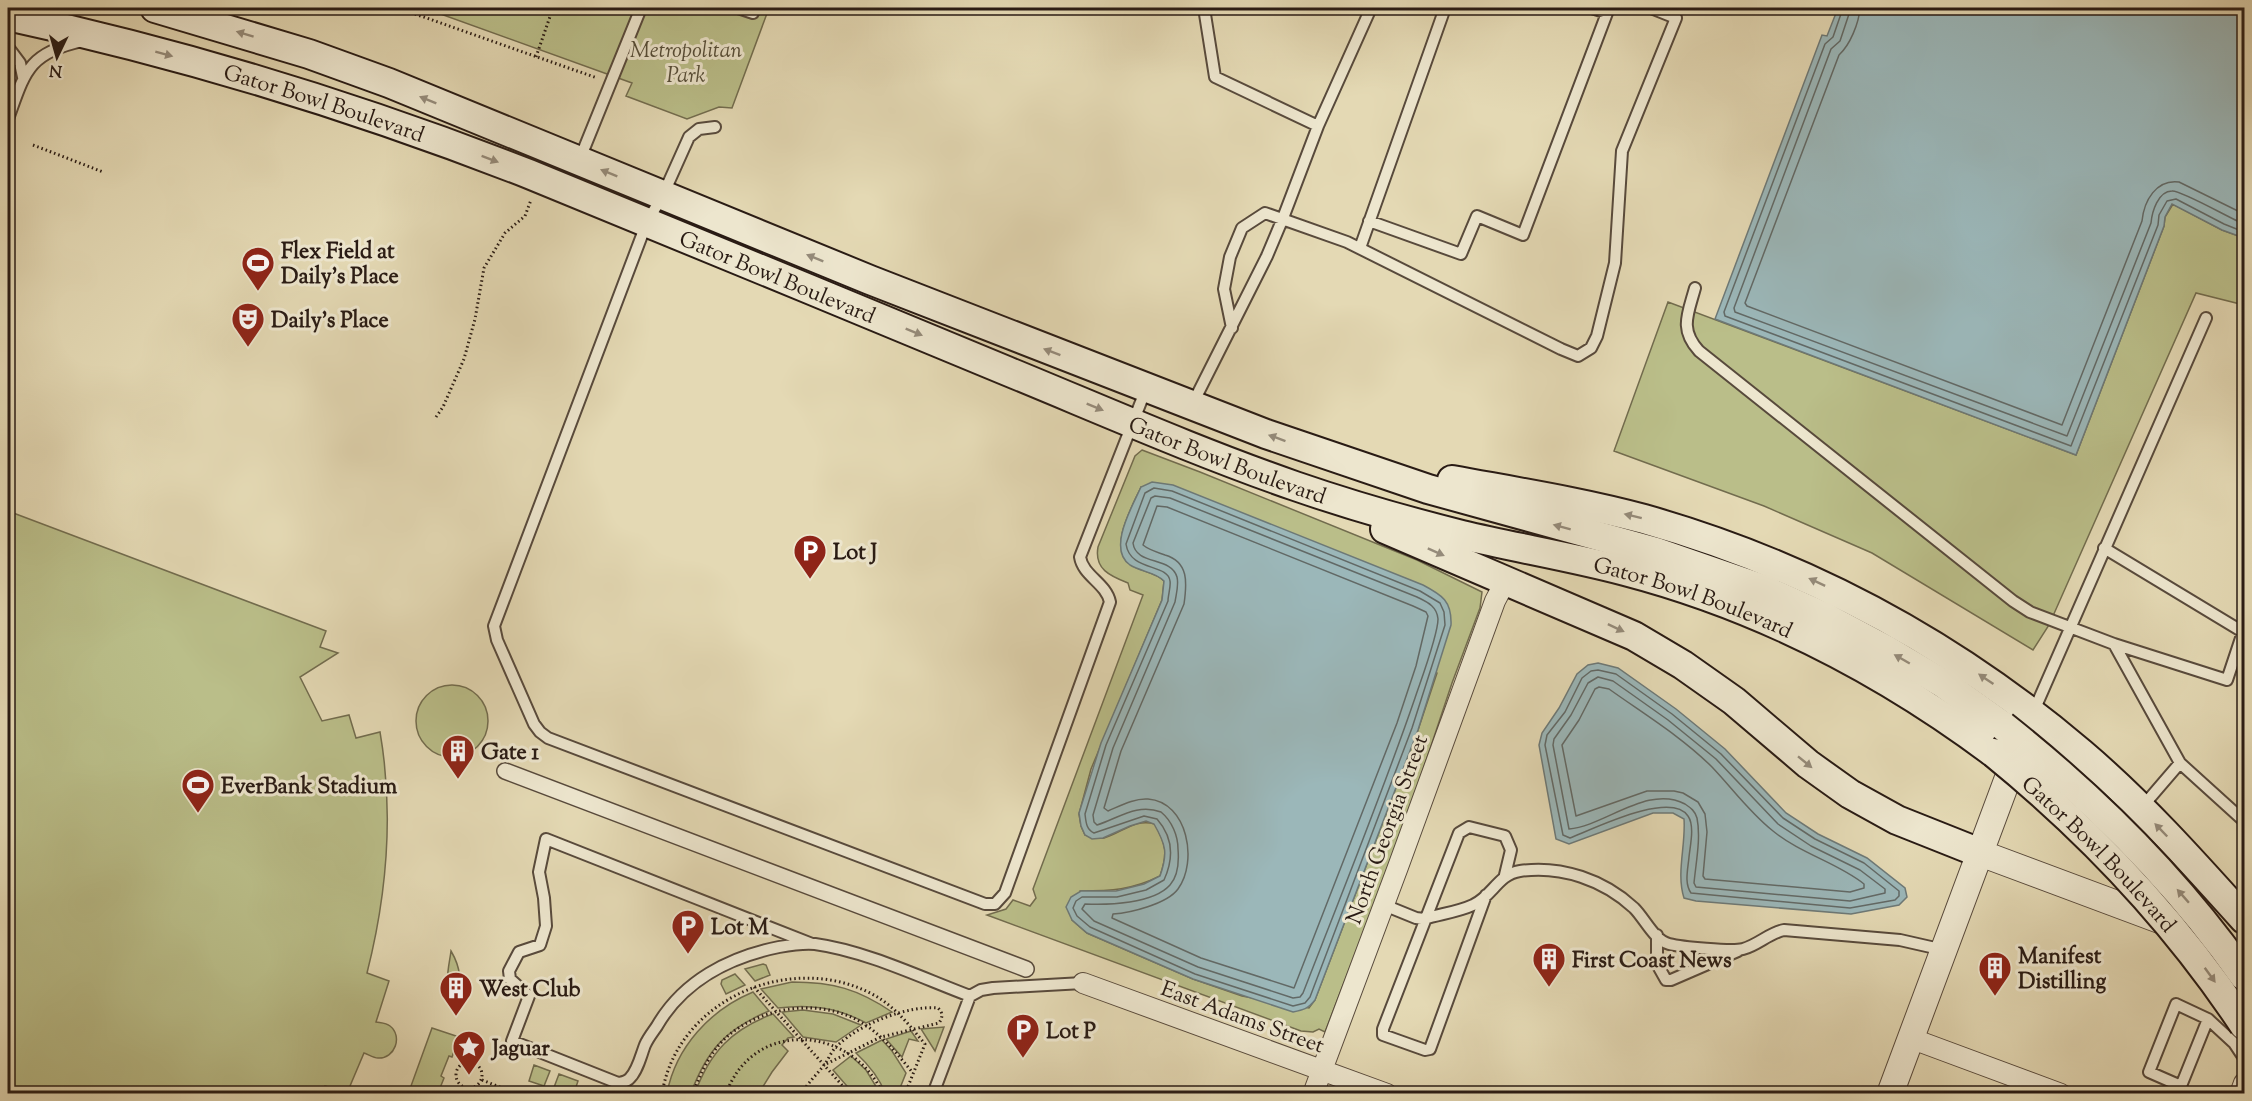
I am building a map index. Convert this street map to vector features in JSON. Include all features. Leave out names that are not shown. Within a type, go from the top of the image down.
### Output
[{"type":"main road","name":"Gator Bowl Boulevard","points":[[155,8],[319,58],[389,83],[870,280],[1191,406],[1332,458],[1461,499],[1656,552],[1763,589],[1825,617],[1944,684],[2003,726],[2087,797],[2144,852],[2189,903],[2244,976]]},
{"type":"main road","points":[[8,16],[108,39]]},
{"type":"main road","points":[[8,32],[108,39]]},
{"type":"main road","name":"Gator Bowl Boulevard","points":[[108,39],[224,71],[387,122],[490,159],[1268,477],[1442,530],[1628,572],[1724,603],[1816,643],[1935,711],[1994,753],[2073,821],[2137,885],[2189,946],[2244,1025]]},
{"type":"main road","points":[[1332,458],[1588,506],[1653,522],[1737,549],[1814,581],[1904,627],[1980,675],[2033,714],[2101,771],[2244,919]]},
{"type":"main road","points":[[1268,477],[1505,582],[1597,619],[1651,646],[1734,700],[1808,764],[1850,794],[1906,824],[1980,852]]},
{"type":"main road","points":[[1505,582],[1563,572],[1628,572]]},
{"type":"street","name":"North Georgia Street","points":[[1313,1094],[1495,601],[1505,582]]},
{"type":"street","points":[[1890,1094],[2033,714]]},
{"type":"street","points":[[505,771],[1026,969]]},
{"type":"street","points":[[1980,852],[2244,952]]},
{"type":"street","name":"East Adams Street","points":[[1083,983],[1387,1094]]},
{"type":"street","points":[[1910,1038],[2061,1094]]},
{"type":"street","points":[[2240,1094],[2244,1083]]},
{"type":"lane","points":[[579,161],[641,8]]},
{"type":"lane","points":[[738,8],[753,13]]},
{"type":"lane","points":[[1204,8],[1215,77],[1318,126]]},
{"type":"lane","points":[[1191,406],[1232,328],[1284,218],[1318,126],[1371,8]]},
{"type":"lane","points":[[1360,249],[1445,8]]},
{"type":"lane","points":[[1369,221],[1461,254],[1477,216],[1523,235],[1607,13],[1592,8]]},
{"type":"lane","points":[[1232,328],[1224,289],[1230,257],[1242,228],[1265,213],[1284,218],[1360,249],[1561,349],[1578,356],[1591,348],[1597,336],[1616,263],[1622,151],[1676,18],[1651,8]]},
{"type":"lane","points":[[8,119],[23,78],[36,61],[55,49],[85,41],[108,39]]},
{"type":"lane","points":[[8,47],[22,67],[23,78]]},
{"type":"lane","points":[[715,127],[699,129],[689,137],[663,195],[647,222],[494,626],[497,640],[534,724],[548,738],[985,904],[995,904],[1005,893],[1110,602],[1108,595],[1084,570],[1080,557],[1146,388]]},
{"type":"lane","points":[[1695,288],[1686,323],[1687,334],[1699,351],[2013,601],[2030,612],[2070,628],[2227,680],[2243,632],[2104,548]]},
{"type":"lane","points":[[2033,714],[2206,318]]},
{"type":"lane","points":[[2114,644],[2180,763],[2244,821]]},
{"type":"lane","points":[[2140,809],[2180,763]]},
{"type":"lane","points":[[1486,895],[1430,1049],[1425,1050],[1383,1035],[1383,1029],[1424,919],[1459,833],[1464,828],[1469,827],[1505,836],[1511,850],[1505,875]]},
{"type":"lane","points":[[812,944],[760,951],[723,964],[695,982],[661,1018],[646,1043],[632,1076],[626,1082],[618,1083],[512,1041],[529,996],[510,979],[509,971],[519,952],[540,945],[546,926],[539,872],[546,839],[812,944],[861,955],[970,996]]},
{"type":"lane","points":[[1384,905],[1424,919],[1473,905],[1505,875],[1518,871],[1551,869],[1574,874],[1596,883],[1628,903],[1657,935],[1669,944],[1743,949]]},
{"type":"lane","points":[[1657,935],[1657,964],[1666,980],[1671,980],[1743,949],[1773,932],[1784,930],[1900,940],[1944,950]]},
{"type":"lane","points":[[933,1094],[970,996],[981,990],[993,988],[1083,983]]},
{"type":"lane","points":[[2208,1019],[2181,1086],[2149,1072],[2176,1004],[2208,1019],[2234,1043],[2244,1058]]},
{"type":"path","points":[[398,8],[611,83]]},
{"type":"path","points":[[536,57],[553,8]]},
{"type":"path","points":[[33,145],[103,172]]},
{"type":"path","points":[[436,417],[443,407],[464,359],[475,319],[484,268],[505,233],[525,216],[533,195]]},
{"type":"path","points":[[662,1094],[674,1056],[691,1030],[714,1008],[738,993],[767,982],[793,978],[820,978],[846,983],[872,994],[899,1013],[925,1044],[905,1094]]},
{"type":"path","points":[[754,987],[850,1094]]},
{"type":"path","points":[[801,1094],[836,1046],[867,1026],[899,1013],[930,1007],[938,1008],[942,1012],[939,1023],[881,1037],[824,1065]]},
{"type":"path","points":[[693,1094],[700,1076],[717,1048],[729,1035],[748,1022],[777,1011],[793,1009],[817,1008],[840,1014],[867,1026],[881,1037],[913,1073]]},
{"type":"path","points":[[726,1094],[729,1084],[743,1064],[761,1050],[779,1042],[801,1038],[830,1043],[849,1053],[866,1066],[883,1094]]},
{"type":"path","points":[[465,1062],[477,1064],[482,1072],[482,1080],[472,1088],[463,1087],[456,1076],[458,1068],[465,1062]]},
{"type":"path","points":[[482,1080],[517,1094]]},
{"type":"green space","name":"Metropolitan Park","points":[[424,8],[769,8],[732,108],[719,107],[687,119],[626,96],[632,83]]},
{"type":"green space","points":[[2173,204],[2222,230],[2244,238],[2244,305],[2196,293],[2049,625],[2033,650],[1872,553],[1764,506],[1614,451],[1668,302],[2076,455],[2164,226],[2165,217]]},
{"type":"green space","points":[[1142,450],[1200,472],[1417,560],[1482,592],[1480,608],[1452,683],[1403,830],[1325,1032],[1319,1029],[1313,1032],[1301,1031],[987,915],[1006,909],[1013,900],[1030,906],[1036,898],[1033,889],[1143,595],[1130,590],[1128,583],[1105,571],[1097,555],[1098,547],[1135,456]],"holes":[[[1141,487],[1437,673],[1418,730],[1315,1000],[1309,1008],[1242,996],[1193,979],[1087,933],[1072,920],[1080,891],[1131,887],[1160,876],[1165,855],[1164,844],[1155,824],[1135,824],[1111,836],[1100,838],[1085,835],[1079,814],[1091,769],[1162,600],[1164,581],[1131,565],[1124,558],[1121,549],[1124,528]]]},
{"type":"green space","name":"EverBank Stadium","points":[[8,511],[326,631],[320,647],[338,653],[300,677],[322,721],[349,715],[356,738],[380,732],[387,793],[384,883],[367,973],[389,981],[376,1022],[390,1026],[396,1035],[396,1041],[393,1051],[384,1057],[376,1058],[364,1053],[347,1093],[325,1086],[321,1094],[8,1093]]},
{"type":"green space","points":[[459,685],[478,695],[486,707],[488,721],[486,735],[478,747],[466,755],[445,757],[426,747],[418,735],[416,714],[426,695],[438,687]]},
{"type":"green space","points":[[451,951],[460,975],[456,1001],[448,984]]},
{"type":"green space","points":[[766,965],[770,975],[755,981],[745,969]]},
{"type":"green space","points":[[735,974],[745,985],[726,994],[721,984],[722,980]]},
{"type":"green space","points":[[792,982],[820,983],[845,988],[892,1012],[866,1023],[844,1013],[823,1008],[801,1006],[778,1008],[761,989]]},
{"type":"green space","points":[[753,992],[769,1011],[741,1025],[720,1043],[704,1065],[691,1093],[667,1093],[678,1060],[697,1032],[723,1009]]},
{"type":"green space","points":[[803,1010],[833,1014],[861,1025],[836,1042],[803,1037],[782,1012]]},
{"type":"green space","points":[[773,1014],[794,1037],[788,1038],[782,1045],[788,1051],[759,1093],[695,1093],[708,1065],[724,1044],[746,1027]]},
{"type":"green space","points":[[944,1027],[935,1051],[921,1029]]},
{"type":"green space","points":[[432,1028],[459,1037],[452,1057],[449,1056],[441,1076],[444,1078],[438,1093],[430,1093],[411,1086]]},
{"type":"green space","points":[[911,1031],[918,1041],[909,1039],[902,1057],[886,1039]]},
{"type":"green space","points":[[882,1040],[906,1073],[898,1093],[885,1093],[873,1072],[856,1053]]},
{"type":"green space","points":[[851,1056],[866,1070],[880,1093],[853,1093],[833,1070]]},
{"type":"green space","points":[[534,1065],[550,1071],[544,1086],[529,1081]]},
{"type":"green space","points":[[559,1074],[578,1081],[574,1093],[553,1090]]},
{"type":"water","points":[[1838,8],[2244,8],[2244,238],[2222,230],[2172,204],[2165,217],[2164,226],[2076,455],[1715,319],[1822,35],[1827,36]]},
{"type":"water","points":[[1152,482],[1173,485],[1423,585],[1436,592],[1448,604],[1450,610],[1451,625],[1418,730],[1315,1000],[1300,1011],[1293,1012],[1193,979],[1087,933],[1072,920],[1066,907],[1071,897],[1081,891],[1116,891],[1144,884],[1160,876],[1164,861],[1163,844],[1154,824],[1146,821],[1103,838],[1092,839],[1085,835],[1079,813],[1101,743],[1162,600],[1164,581],[1130,565],[1121,549],[1121,539],[1132,505],[1141,487]]},
{"type":"water","points":[[1598,663],[1618,668],[1676,709],[1725,749],[1786,813],[1818,834],[1867,858],[1905,888],[1907,897],[1899,905],[1851,914],[1696,901],[1684,898],[1681,869],[1684,819],[1673,813],[1653,813],[1569,844],[1556,839],[1539,745],[1542,733],[1559,708],[1577,674],[1588,665]]},
{"type":"place","name":"Flex Field at Daily's Place","points":[[258,292]]},
{"type":"place","name":"Daily's Place","points":[[248,348]]},
{"type":"place","name":"Lot J","points":[[810,580]]},
{"type":"place","name":"Gate 1","points":[[458,780]]},
{"type":"place","name":"EverBank Stadium","points":[[198,814]]},
{"type":"place","name":"Lot M","points":[[688,955]]},
{"type":"place","name":"First Coast News","points":[[1549,988]]},
{"type":"place","name":"Manifest Distilling","points":[[1995,997]]},
{"type":"place","name":"West Club","points":[[456,1017]]},
{"type":"place","name":"Lot P","points":[[1023,1059]]},
{"type":"place","name":"Jaguar","points":[[469,1076]]}]
